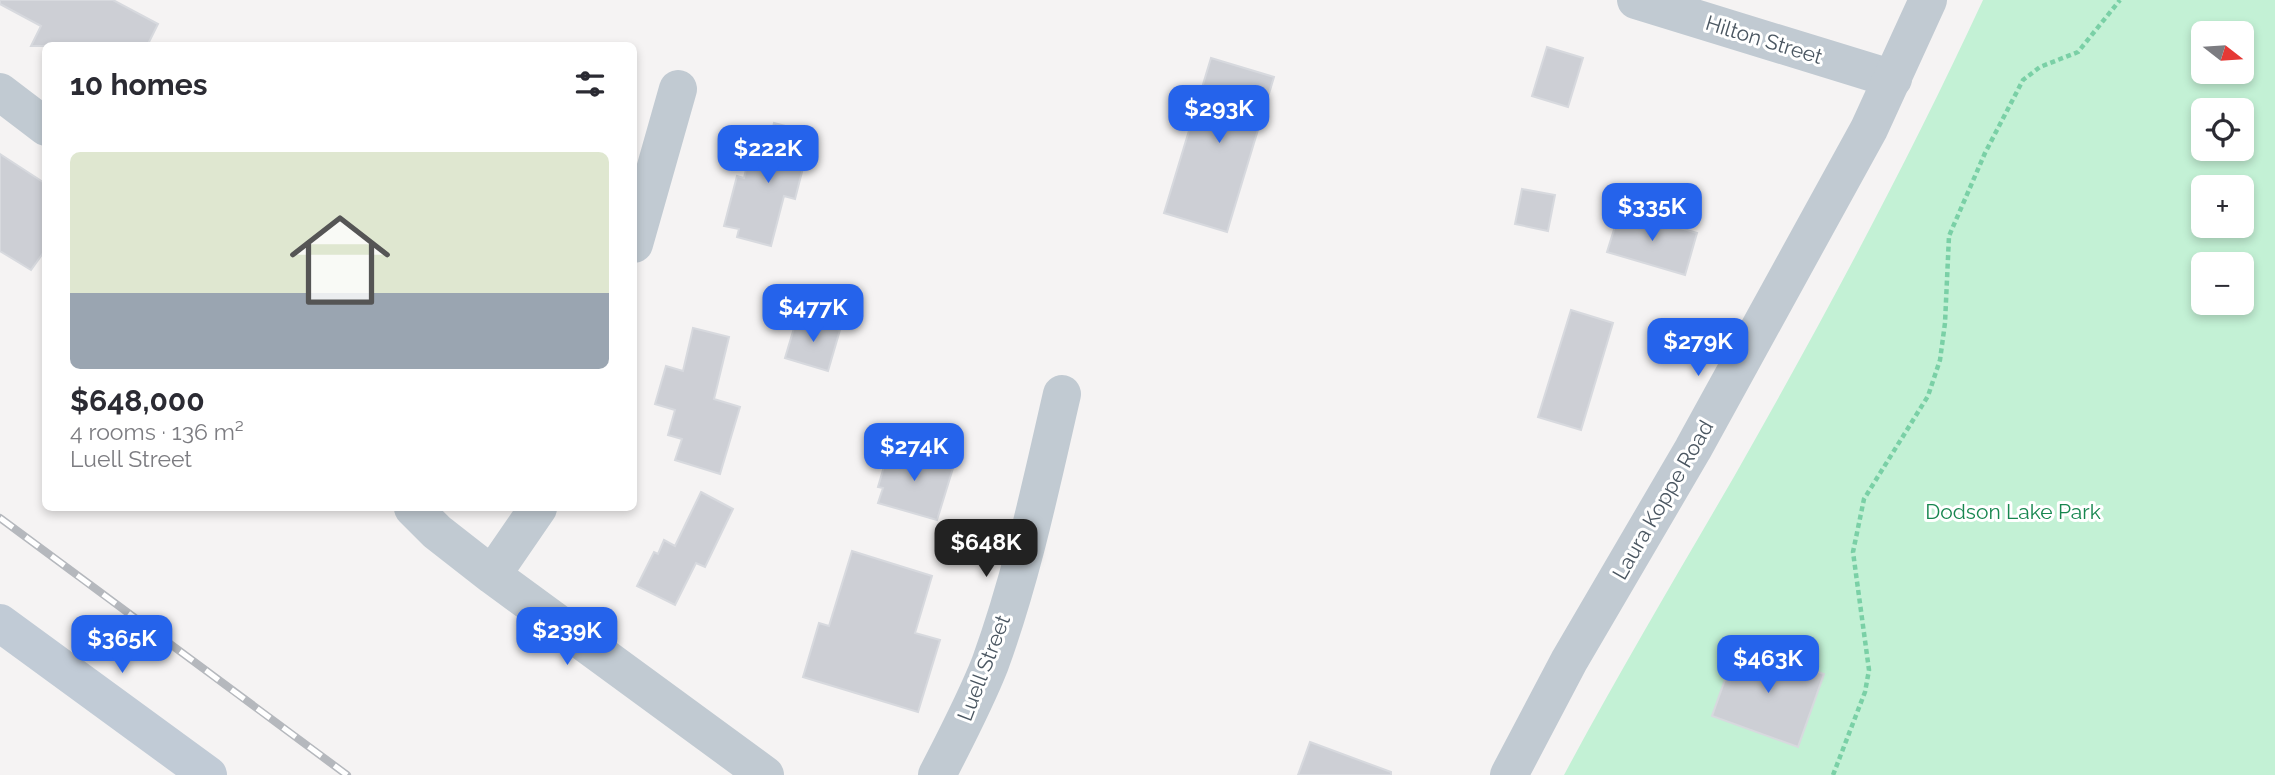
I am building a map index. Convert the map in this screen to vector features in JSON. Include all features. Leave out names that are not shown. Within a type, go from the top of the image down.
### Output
[{"type":"main road","points":[[0,623],[208,775]]},
{"type":"street","name":"Hilton Street","points":[[1636,0],[1893,79]]},
{"type":"street","name":"Laura Koppe Road","points":[[1509,775],[1569,661],[1700,438],[1869,129],[1928,0]]},
{"type":"street","points":[[637,233],[678,89]]},
{"type":"street","points":[[0,92],[42,124]]},
{"type":"street","name":"Luell Street","points":[[937,775],[968,715],[990,663],[1025,557],[1062,394]]},
{"type":"street","points":[[416,511],[437,532],[492,575],[765,775]]},
{"type":"street","points":[[492,575],[536,511]]},
{"type":"path","points":[[1833,775],[1865,692],[1868,670],[1853,552],[1864,499],[1928,396],[1940,360],[1945,323],[1949,236],[1985,153],[2022,80],[2040,67],[2078,52],[2120,0]]},
{"type":"green space","name":"Dodson Lake Park","points":[[1983,0],[2275,0],[2275,775],[1564,775],[1735,475],[1895,181]]},
{"type":"building","points":[[0,0],[113,0],[158,24],[149,42],[42,42],[42,46],[31,46],[41,26],[0,4]]},
{"type":"building","points":[[1547,47],[1583,58],[1568,107],[1532,96]]},
{"type":"building","points":[[1211,58],[1274,77],[1227,232],[1164,213]]},
{"type":"building","points":[[774,123],[812,133],[795,199],[784,196],[771,246],[737,237],[739,229],[724,226],[737,176],[744,178],[749,157],[764,161]]},
{"type":"building","points":[[0,154],[42,181],[42,255],[31,270],[0,251]]},
{"type":"building","points":[[1522,189],[1555,195],[1548,231],[1515,224]]},
{"type":"building","points":[[1620,210],[1697,233],[1685,275],[1607,252]]},
{"type":"building","points":[[1571,310],[1613,323],[1581,430],[1538,417]]},
{"type":"building","points":[[797,318],[840,330],[828,371],[785,358]]},
{"type":"building","points":[[693,328],[729,337],[714,399],[740,407],[720,474],[675,460],[682,439],[668,435],[675,410],[655,404],[666,366],[683,371]]},
{"type":"building","points":[[890,446],[954,465],[937,520],[878,503],[883,488],[878,487]]},
{"type":"building","points":[[701,492],[733,509],[705,567],[696,563],[675,605],[637,586],[654,552],[658,554],[664,540],[675,546]]},
{"type":"building","points":[[852,551],[932,576],[915,633],[940,640],[918,712],[803,677],[819,623],[829,626]]},
{"type":"building","points":[[1738,643],[1824,674],[1798,747],[1712,716]]},
{"type":"building","points":[[1310,742],[1391,772],[1391,775],[1298,775]]},
{"type":"railway","points":[[0,518],[347,775]]}]
